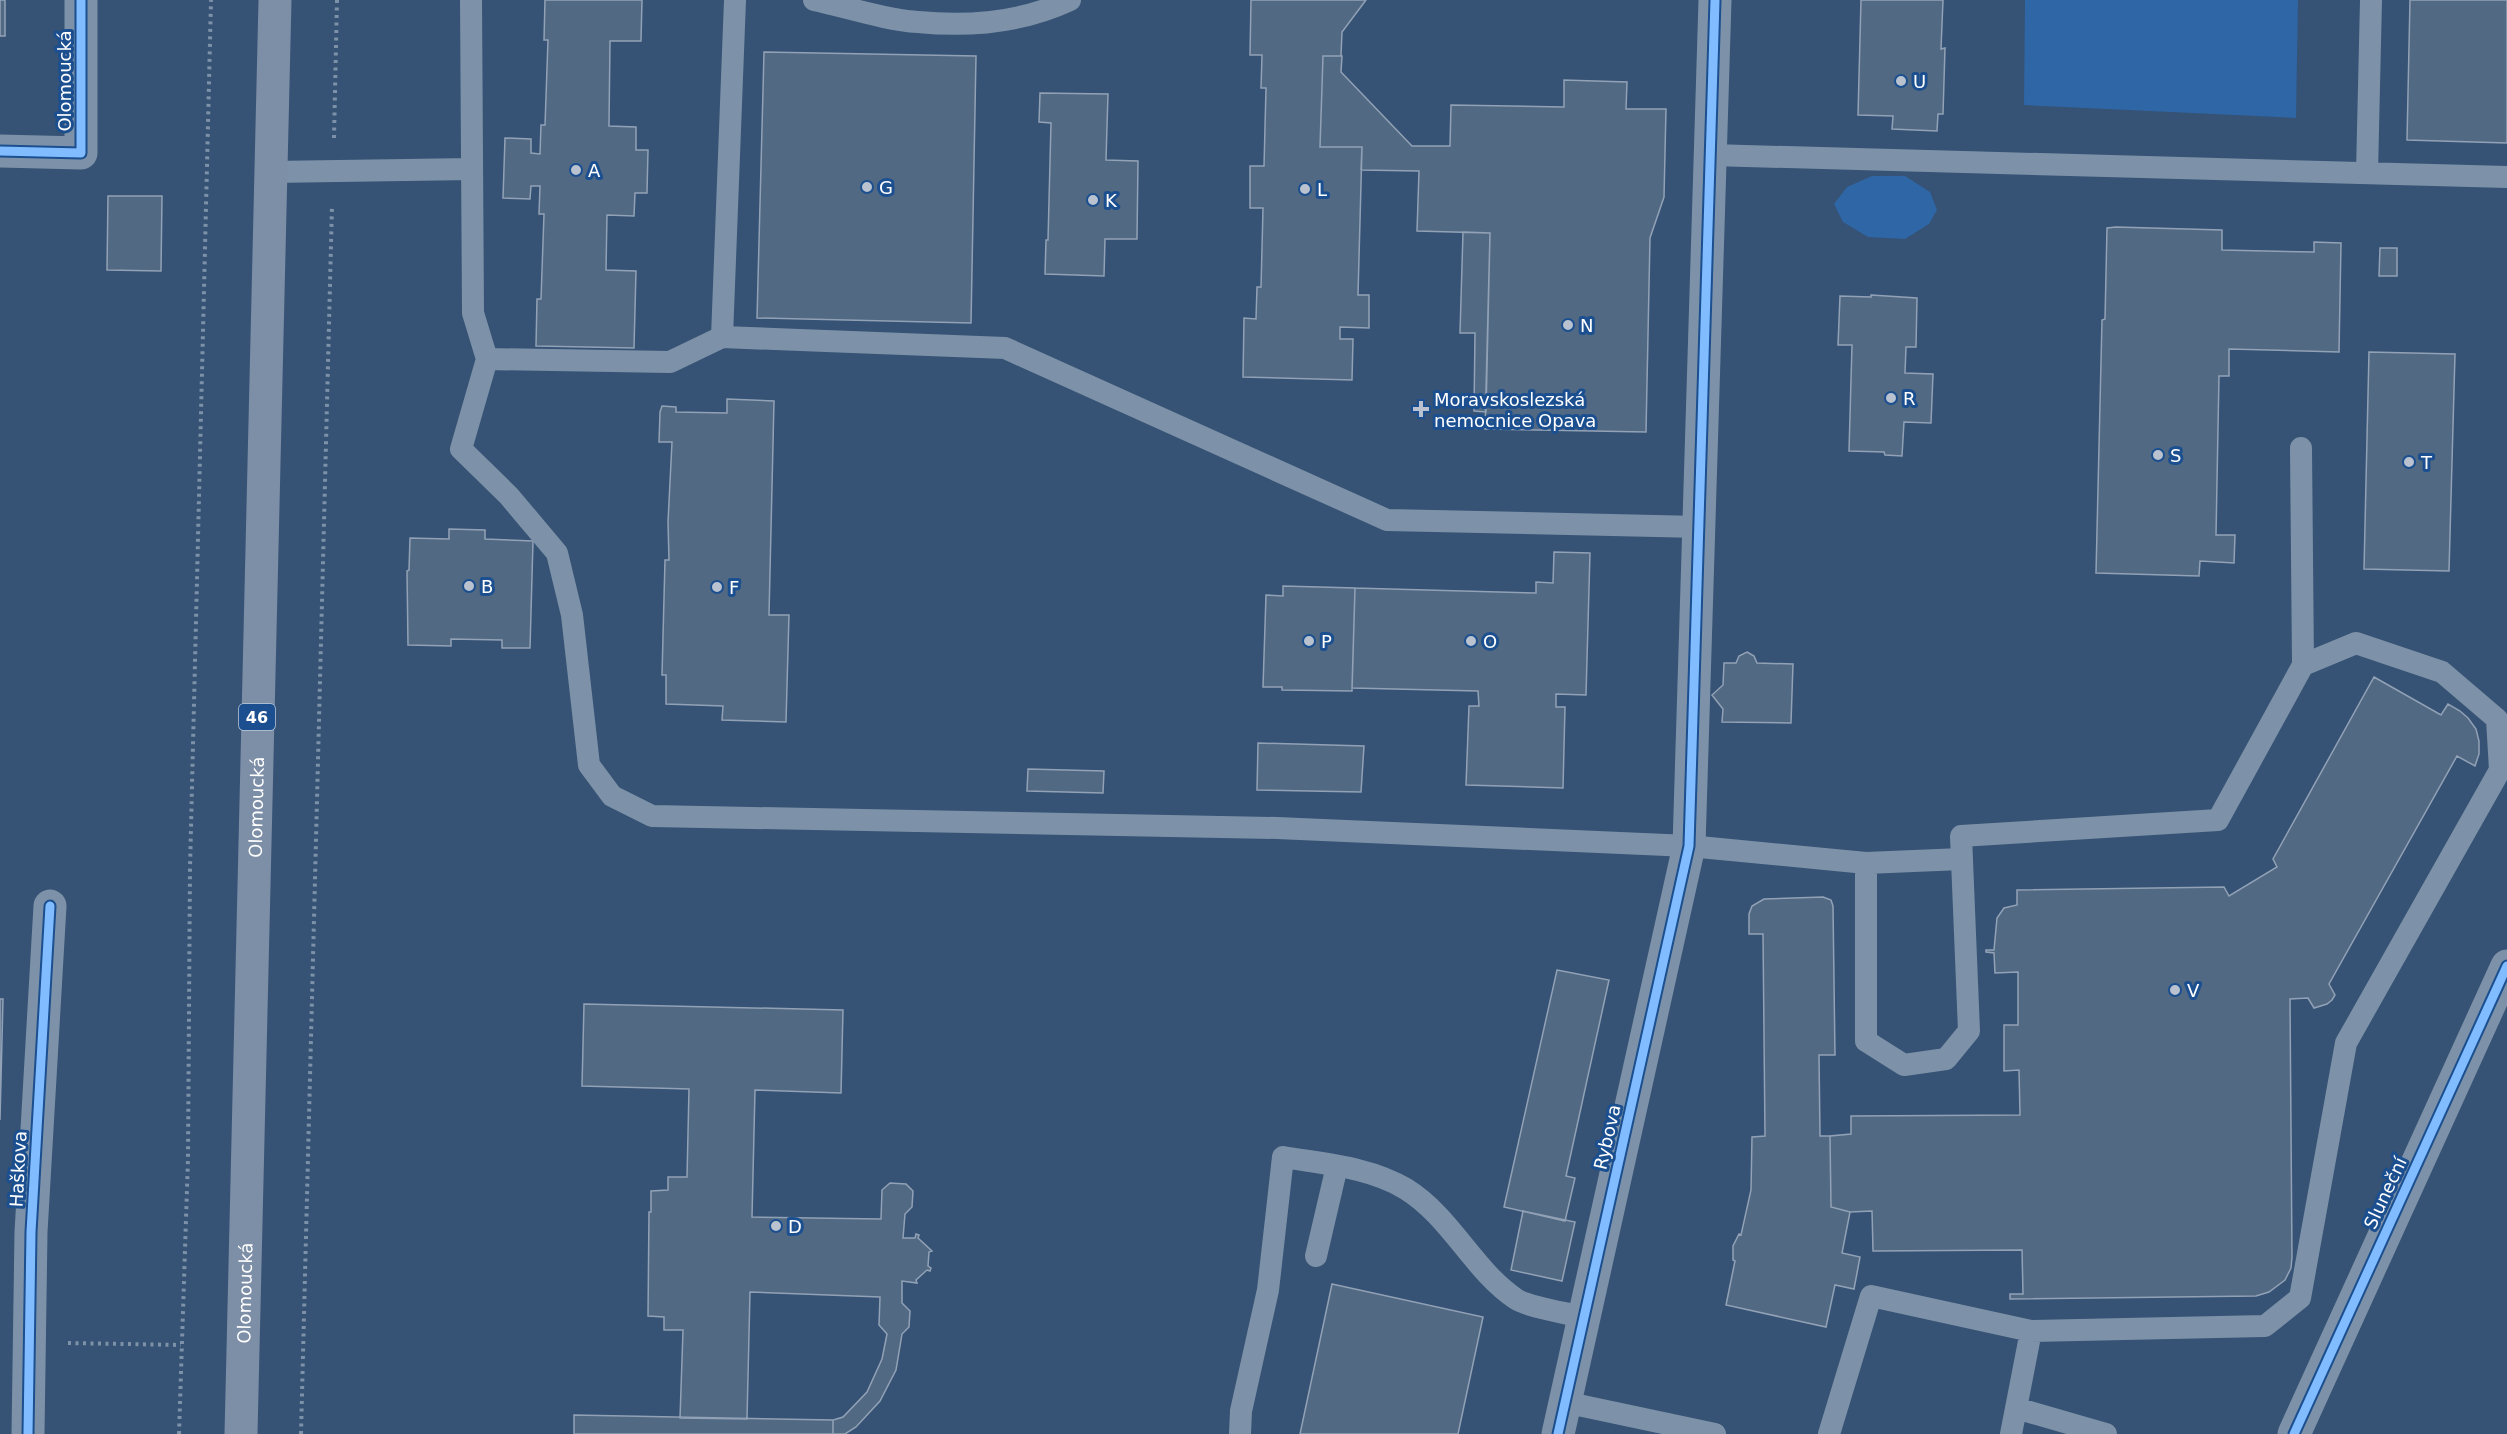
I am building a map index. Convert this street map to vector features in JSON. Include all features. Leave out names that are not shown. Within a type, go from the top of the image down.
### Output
[{"type":"main road","name":"Olomoucká","points":[[241,1434],[275,0]]},
{"type":"street","name":"Olomoucká","points":[[0,151],[81,153],[81,0]]},
{"type":"street","name":"Rybova","points":[[1558,1434],[1582,1317],[1689,846],[1715,0]]},
{"type":"street","name":"Haškova","points":[[28,1434],[31,1232],[50,906]]},
{"type":"street","name":"Sluneční","points":[[2294,1434],[2507,966]]},
{"type":"lane","points":[[471,0],[473,313],[488,358],[461,449],[509,496],[557,553],[572,615],[589,765],[612,796],[652,816],[1277,828],[1689,846],[1866,863],[1962,859]]},
{"type":"lane","points":[[722,337],[735,0]]},
{"type":"lane","points":[[814,0],[916,22],[984,24],[1050,10],[1070,0]]},
{"type":"lane","points":[[2367,173],[2371,0]]},
{"type":"lane","points":[[1711,155],[2507,177]]},
{"type":"lane","points":[[271,172],[472,169]]},
{"type":"lane","points":[[488,358],[670,362],[722,337],[1005,348],[1387,520],[1699,527]]},
{"type":"lane","points":[[1866,863],[1866,1041],[1904,1065],[1946,1059],[1969,1030],[1961,836],[2218,820],[2303,664],[2301,448]]},
{"type":"lane","points":[[1829,1434],[1871,1296],[2031,1331],[2265,1326],[2300,1298],[2346,1043],[2500,770],[2497,719],[2442,672],[2356,643],[2303,664]]},
{"type":"lane","points":[[1240,1434],[1241,1411],[1268,1290],[1283,1157],[1376,1175],[1407,1190],[1443,1220],[1484,1269],[1517,1300],[1582,1317]]},
{"type":"lane","points":[[1316,1256],[1337,1166]]},
{"type":"lane","points":[[2011,1434],[2031,1331]]},
{"type":"lane","points":[[1564,1402],[1714,1434]]},
{"type":"lane","points":[[2016,1408],[2106,1434]]},
{"type":"path","points":[[178,1434],[188,1158],[190,869],[211,0]]},
{"type":"path","points":[[301,1434],[338,0]]},
{"type":"path","points":[[59,1343],[181,1345]]},
{"type":"shaded area","points":[[2025,0],[2298,0],[2296,118],[2024,105]]},
{"type":"shaded area","points":[[1872,176],[1905,176],[1930,192],[1937,210],[1929,224],[1905,239],[1868,237],[1843,222],[1834,204],[1847,187]]},
{"type":"building","points":[[0,0],[5,0],[5,36],[0,36]]},
{"type":"building","name":"A","points":[[545,0],[642,0],[641,41],[610,41],[609,126],[636,127],[636,150],[648,150],[647,193],[635,193],[634,216],[607,215],[606,270],[636,271],[634,348],[536,346],[537,299],[541,299],[544,214],[539,214],[540,186],[531,186],[530,199],[503,198],[505,138],[531,139],[531,153],[540,154],[541,125],[545,125],[548,40],[544,40]]},
{"type":"building","name":"L","points":[[1251,0],[1366,0],[1342,32],[1341,56],[1323,56],[1320,147],[1362,147],[1358,295],[1369,295],[1369,328],[1340,327],[1340,339],[1353,339],[1352,380],[1243,377],[1244,318],[1256,319],[1257,287],[1261,287],[1263,208],[1250,208],[1250,166],[1264,166],[1266,88],[1261,88],[1262,55],[1250,55]]},
{"type":"building","name":"U","points":[[1861,0],[1943,0],[1941,49],[1945,48],[1943,114],[1938,114],[1937,131],[1892,129],[1893,116],[1858,115]]},
{"type":"building","points":[[2410,0],[2507,0],[2507,143],[2407,140]]},
{"type":"building","name":"G","points":[[764,52],[976,56],[971,323],[757,318]]},
{"type":"building","name":"N","points":[[1323,56],[1342,56],[1341,72],[1412,146],[1450,146],[1451,105],[1564,107],[1564,80],[1627,82],[1626,109],[1666,109],[1664,197],[1650,238],[1646,432],[1485,429],[1490,233],[1417,231],[1419,171],[1361,170],[1362,147],[1320,147]]},
{"type":"building","name":"K","points":[[1040,93],[1108,94],[1106,160],[1138,161],[1137,239],[1105,239],[1104,276],[1045,274],[1051,123],[1039,122]]},
{"type":"building","points":[[108,196],[162,196],[161,271],[107,270]]},
{"type":"building","name":"S","points":[[2107,228],[2222,230],[2222,250],[2314,252],[2314,242],[2341,243],[2339,352],[2229,349],[2229,376],[2219,376],[2216,535],[2235,535],[2234,563],[2200,561],[2199,576],[2096,573],[2102,320],[2105,319]]},
{"type":"building","points":[[1463,232],[1490,233],[1486,412],[1474,411],[1475,333],[1460,333]]},
{"type":"building","points":[[2380,248],[2397,248],[2397,276],[2379,276]]},
{"type":"building","name":"R","points":[[1871,295],[1917,298],[1916,347],[1906,347],[1905,373],[1933,374],[1931,423],[1904,422],[1902,456],[1885,455],[1884,452],[1849,451],[1852,345],[1838,345],[1840,296],[1871,297]]},
{"type":"building","name":"T","points":[[2369,352],[2455,354],[2449,571],[2364,569]]},
{"type":"building","name":"F","points":[[727,399],[774,401],[769,615],[789,615],[786,722],[722,720],[723,706],[666,704],[666,675],[662,675],[665,560],[669,560],[668,522],[672,442],[659,442],[660,412],[662,406],[676,407],[676,412],[727,413]]},
{"type":"building","name":"B","points":[[449,529],[485,530],[485,539],[533,541],[530,648],[502,648],[502,640],[451,639],[451,646],[408,645],[407,571],[409,570],[410,538],[449,539]]},
{"type":"building","name":"O","points":[[1554,552],[1590,553],[1586,695],[1556,694],[1556,707],[1565,707],[1563,788],[1466,785],[1469,706],[1479,706],[1478,691],[1352,688],[1355,588],[1536,593],[1536,582],[1553,583]]},
{"type":"building","name":"P","points":[[1283,586],[1355,588],[1352,691],[1282,690],[1282,687],[1263,687],[1266,595],[1283,596]]},
{"type":"building","points":[[1747,652],[1754,656],[1757,663],[1793,664],[1791,723],[1722,722],[1723,709],[1712,695],[1723,685],[1724,663],[1736,663],[1739,656]]},
{"type":"building","name":"V","points":[[2374,677],[2441,715],[2448,704],[2460,711],[2476,729],[2479,754],[2475,766],[2457,756],[2329,984],[2335,995],[2332,1000],[2314,1008],[2308,998],[2290,999],[2292,1257],[2291,1268],[2285,1280],[2269,1292],[2256,1296],[2010,1299],[2010,1294],[2023,1294],[2022,1250],[1873,1251],[1872,1211],[1850,1212],[1831,1207],[1830,1136],[1851,1134],[1851,1116],[2020,1115],[2019,1070],[2004,1071],[2004,1025],[2018,1025],[2018,972],[1995,973],[1994,953],[1986,952],[1986,950],[1994,950],[1997,918],[2004,908],[2017,905],[2017,890],[2224,887],[2229,896],[2277,867],[2273,859]]},
{"type":"building","points":[[1258,743],[1364,746],[1361,792],[1257,790]]},
{"type":"building","points":[[1028,769],[1104,771],[1103,793],[1027,791]]},
{"type":"building","points":[[1823,897],[1831,900],[1833,906],[1835,1055],[1819,1055],[1820,1136],[1830,1136],[1831,1207],[1850,1212],[1842,1253],[1860,1257],[1854,1289],[1835,1285],[1826,1327],[1726,1305],[1735,1261],[1733,1260],[1733,1246],[1739,1234],[1741,1235],[1751,1190],[1752,1137],[1765,1136],[1763,934],[1749,934],[1749,914],[1752,906],[1764,899]]},
{"type":"building","points":[[1557,970],[1609,980],[1566,1176],[1575,1178],[1565,1221],[1504,1207]]},
{"type":"building","points":[[0,999],[3,999],[0,1120]]},
{"type":"building","name":"D","points":[[584,1004],[843,1010],[841,1093],[755,1090],[752,1217],[881,1219],[882,1190],[890,1183],[906,1184],[913,1191],[912,1207],[905,1214],[903,1238],[915,1238],[916,1234],[919,1235],[918,1238],[932,1251],[929,1252],[928,1266],[931,1268],[916,1280],[917,1283],[902,1281],[902,1303],[910,1311],[909,1327],[902,1334],[896,1370],[880,1401],[856,1427],[845,1434],[833,1434],[833,1420],[843,1417],[867,1392],[882,1359],[887,1334],[879,1325],[880,1297],[750,1292],[747,1419],[680,1418],[683,1330],[664,1330],[664,1317],[648,1316],[649,1212],[651,1212],[651,1191],[668,1190],[668,1177],[687,1177],[689,1089],[582,1086]]},
{"type":"building","points":[[1523,1211],[1575,1222],[1562,1281],[1511,1270]]},
{"type":"building","points":[[1332,1284],[1483,1317],[1458,1434],[1300,1434]]},
{"type":"building","points":[[574,1415],[833,1420],[833,1434],[574,1434]]},
{"type":"cycle path","points":[[0,151],[81,153],[81,0]]},
{"type":"cycle path","points":[[1558,1434],[1689,846],[1715,0]]},
{"type":"cycle path","points":[[28,1434],[31,1232],[50,906]]},
{"type":"cycle path","points":[[2294,1434],[2507,966]]},
{"type":"place","name":"U","points":[[1901,81]]},
{"type":"place","name":"A","points":[[576,170]]},
{"type":"place","name":"G","points":[[867,187]]},
{"type":"place","name":"L","points":[[1305,189]]},
{"type":"place","name":"K","points":[[1093,200]]},
{"type":"place","name":"N","points":[[1568,325]]},
{"type":"place","name":"R","points":[[1891,398]]},
{"type":"place","name":"Moravskoslezská nemocnice Opava","points":[[1421,409]]},
{"type":"place","name":"S","points":[[2158,455]]},
{"type":"place","name":"T","points":[[2409,462]]},
{"type":"place","name":"B","points":[[469,586]]},
{"type":"place","name":"F","points":[[717,587]]},
{"type":"place","name":"P","points":[[1309,641]]},
{"type":"place","name":"O","points":[[1471,641]]},
{"type":"place","name":"V","points":[[2175,990]]},
{"type":"place","name":"D","points":[[776,1226]]}]
